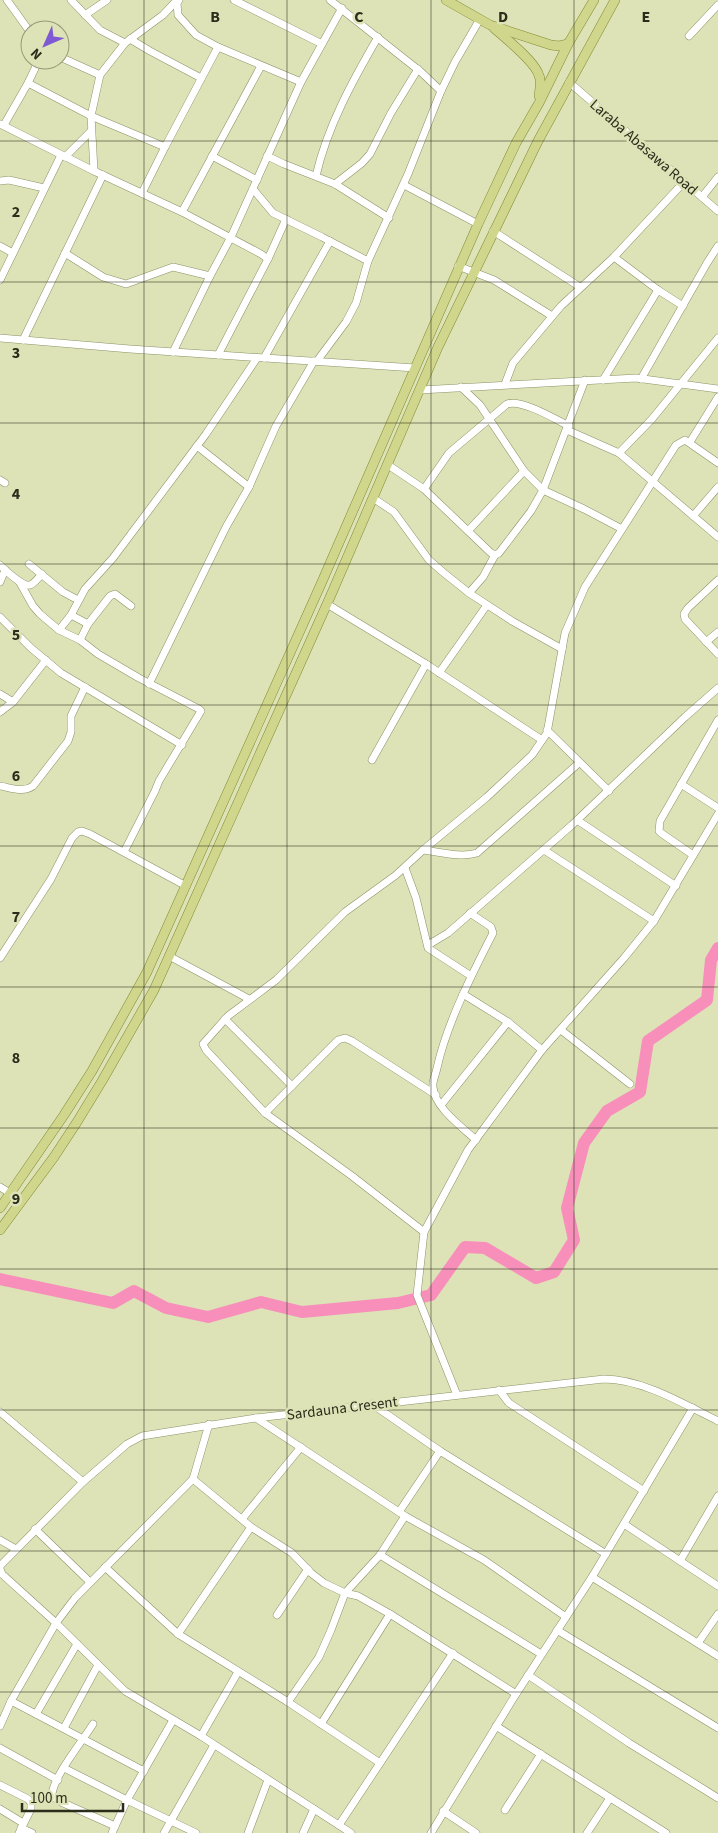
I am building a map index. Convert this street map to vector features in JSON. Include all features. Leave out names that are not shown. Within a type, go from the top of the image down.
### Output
[{"type":"main road","points":[[446,0],[490,25],[516,47],[538,71],[540,78],[539,103]]},
{"type":"main road","points":[[0,1208],[64,1115],[96,1063],[147,972],[321,584],[416,368],[458,266],[516,144],[568,44],[594,0]]},
{"type":"main road","points":[[0,1230],[54,1157],[102,1081],[154,990],[327,604],[438,348],[493,230],[538,141],[615,0]]},
{"type":"main road","points":[[490,25],[551,45],[568,44]]},
{"type":"street","points":[[7,0],[21,20]]},
{"type":"street","points":[[71,0],[100,30],[128,41],[201,78]]},
{"type":"street","points":[[85,15],[107,0]]},
{"type":"street","points":[[94,171],[91,116],[100,75],[128,41],[163,15],[178,0]]},
{"type":"street","points":[[178,0],[178,15],[196,35],[218,47],[301,82]]},
{"type":"street","points":[[234,0],[322,44]]},
{"type":"street","points":[[330,0],[418,69],[441,91]]},
{"type":"street","points":[[689,36],[718,5]]},
{"type":"street","points":[[172,352],[231,238],[301,82],[342,8]]},
{"type":"street","points":[[150,684],[226,527],[249,487],[276,426],[316,361],[346,322],[356,303],[368,262],[404,184],[441,91],[455,62],[480,19]]},
{"type":"street","points":[[316,176],[321,155],[331,132],[361,67],[378,37]]},
{"type":"street","points":[[142,193],[218,47]]},
{"type":"street","points":[[70,62],[100,75]]},
{"type":"street","points":[[182,212],[261,66]]},
{"type":"street","points":[[335,184],[362,163],[370,154],[391,113],[418,69]]},
{"type":"street","points":[[34,70],[2,124],[63,156],[182,212],[261,254],[268,260]]},
{"type":"street","name":"Laraba Abasawa Road","points":[[569,82],[718,211]]},
{"type":"street","points":[[28,83],[91,116],[165,146]]},
{"type":"street","points":[[0,280],[44,188],[63,156],[91,131]]},
{"type":"street","points":[[212,156],[256,180]]},
{"type":"street","points":[[267,156],[335,184],[389,218]]},
{"type":"street","points":[[23,340],[103,175]]},
{"type":"street","points":[[702,197],[718,177]]},
{"type":"street","points":[[0,181],[9,180],[44,188]]},
{"type":"street","points":[[505,384],[513,363],[552,316],[580,287],[614,257],[684,182]]},
{"type":"street","points":[[404,184],[478,224]]},
{"type":"street","points":[[253,190],[273,213],[368,262]]},
{"type":"street","points":[[218,355],[268,260],[286,219]]},
{"type":"street","points":[[493,230],[580,287]]},
{"type":"street","points":[[60,630],[71,615],[85,589],[113,558],[260,358],[330,241]]},
{"type":"street","points":[[0,246],[13,253]]},
{"type":"street","points":[[641,379],[718,246]]},
{"type":"street","points":[[66,253],[103,277],[126,284],[173,267],[210,276]]},
{"type":"street","points":[[614,257],[683,306]]},
{"type":"street","points":[[458,266],[507,288],[552,316]]},
{"type":"street","points":[[602,380],[658,290]]},
{"type":"street","points":[[0,338],[172,352],[416,368]]},
{"type":"street","points":[[619,453],[652,419],[718,338]]},
{"type":"street","points":[[420,390],[585,380],[641,379],[718,390]]},
{"type":"street","points":[[469,593],[483,577],[496,555],[499,554],[543,490],[585,380]]},
{"type":"street","points":[[461,387],[480,405],[524,471],[543,490],[622,529]]},
{"type":"street","points":[[690,442],[718,397]]},
{"type":"street","points":[[424,489],[449,453],[507,404],[512,402],[527,406],[619,453],[717,533]]},
{"type":"street","points":[[424,1232],[352,1176],[265,1113],[203,1047],[203,1044],[225,1019],[276,980],[351,907],[405,868],[532,754],[547,730],[565,633],[585,587],[622,529],[676,445],[685,440],[690,442],[718,463]]},
{"type":"street","points":[[197,446],[249,487]]},
{"type":"street","points":[[388,465],[424,489],[491,553],[496,555]]},
{"type":"street","points":[[468,531],[524,471]]},
{"type":"street","points":[[694,516],[718,487]]},
{"type":"street","points":[[373,498],[394,512],[428,560],[469,593],[512,622],[562,649]]},
{"type":"street","points":[[29,564],[63,592],[78,600]]},
{"type":"street","points":[[0,582],[2,568],[19,581],[31,585],[42,574]]},
{"type":"street","points":[[718,580],[684,614],[685,619],[718,654]]},
{"type":"street","points":[[19,581],[33,606],[60,630],[80,640],[98,654],[150,684],[201,711],[159,781],[156,791],[124,852]]},
{"type":"street","points":[[80,640],[88,624],[102,604],[112,594],[118,595],[131,606]]},
{"type":"street","points":[[327,604],[439,672],[542,740]]},
{"type":"street","points":[[439,672],[488,605]]},
{"type":"street","points":[[71,615],[88,624]]},
{"type":"street","points":[[0,617],[30,648],[61,673],[182,745]]},
{"type":"street","points":[[706,642],[718,632]]},
{"type":"street","points":[[0,712],[13,702],[46,660]]},
{"type":"street","points":[[372,760],[426,664]]},
{"type":"street","points":[[0,786],[21,790],[33,786],[68,740],[71,732],[71,716],[85,687]]},
{"type":"street","points":[[428,945],[448,933],[544,850],[718,688]]},
{"type":"street","points":[[0,694],[13,702]]},
{"type":"street","points":[[693,855],[659,831],[660,821],[718,720]]},
{"type":"street","points":[[547,730],[609,791]]},
{"type":"street","points":[[424,850],[472,855],[477,853],[579,763]]},
{"type":"street","points":[[681,784],[718,808]]},
{"type":"street","points":[[457,1395],[418,1298],[424,1232],[468,1150],[542,1050],[624,958],[654,921],[718,814]]},
{"type":"street","points":[[577,820],[676,886]]},
{"type":"street","points":[[0,958],[51,879],[72,838],[78,832],[82,831],[90,834],[186,886]]},
{"type":"street","points":[[544,850],[654,921]]},
{"type":"street","points":[[405,868],[418,906],[428,948],[471,976]]},
{"type":"street","points":[[470,913],[493,930],[493,933],[463,994],[440,1054],[432,1086],[441,1105],[476,1140]]},
{"type":"street","points":[[169,956],[249,999]]},
{"type":"street","points":[[463,994],[508,1022],[542,1050]]},
{"type":"street","points":[[225,1019],[292,1086]]},
{"type":"street","points":[[441,1105],[508,1022]]},
{"type":"street","points":[[561,1030],[630,1084]]},
{"type":"street","points":[[265,1113],[338,1040],[345,1038],[436,1095]]},
{"type":"street","points":[[0,1187],[10,1193]]},
{"type":"street","name":"Sardauna Cresent","points":[[0,1568],[35,1529],[83,1482],[127,1444],[142,1436],[256,1418],[604,1379],[634,1382],[718,1421]]},
{"type":"street","points":[[499,1390],[509,1403],[644,1491]]},
{"type":"street","points":[[372,1404],[440,1451],[606,1554]]},
{"type":"street","points":[[431,1833],[541,1654],[592,1577],[693,1408]]},
{"type":"street","points":[[0,1412],[83,1482]]},
{"type":"street","points":[[256,1418],[402,1514],[484,1560],[566,1617]]},
{"type":"street","points":[[0,1726],[11,1701],[56,1623],[75,1598],[193,1479],[209,1424]]},
{"type":"street","points":[[242,1519],[301,1447]]},
{"type":"street","points":[[288,1702],[319,1657],[345,1593],[380,1555],[440,1451]]},
{"type":"street","points":[[193,1479],[251,1527],[292,1553],[324,1583],[345,1593],[358,1596],[390,1614],[516,1694]]},
{"type":"street","points":[[680,1561],[718,1496]]},
{"type":"street","points":[[624,1524],[718,1586]]},
{"type":"street","points":[[178,1634],[251,1527]]},
{"type":"street","points":[[35,1529],[90,1582]]},
{"type":"street","points":[[0,1540],[16,1549]]},
{"type":"street","points":[[380,1555],[541,1654]]},
{"type":"street","points":[[105,1567],[178,1634],[288,1702],[380,1763]]},
{"type":"street","points":[[0,1568],[2,1574],[56,1623],[124,1692],[201,1736],[351,1833]]},
{"type":"street","points":[[277,1615],[308,1569]]},
{"type":"street","points":[[592,1577],[718,1656]]},
{"type":"street","points":[[321,1724],[390,1614]]},
{"type":"street","points":[[698,1644],[718,1614]]},
{"type":"street","points":[[557,1630],[718,1728]]},
{"type":"street","points":[[36,1714],[77,1644]]},
{"type":"street","points":[[339,1825],[453,1653]]},
{"type":"street","points":[[64,1728],[98,1665]]},
{"type":"street","points":[[201,1736],[238,1672]]},
{"type":"street","points":[[528,1675],[629,1743],[718,1798]]},
{"type":"street","points":[[11,1701],[144,1771]]},
{"type":"street","points":[[93,1724],[64,1768],[53,1788],[52,1794],[55,1798],[114,1829],[126,1800],[172,1720]]},
{"type":"street","points":[[496,1726],[610,1798],[656,1830],[666,1833]]},
{"type":"street","points":[[164,1833],[214,1745]]},
{"type":"street","points":[[0,1748],[58,1780]]},
{"type":"street","points":[[505,1810],[541,1754]]},
{"type":"street","points":[[64,1768],[196,1833]]},
{"type":"street","points":[[248,1833],[268,1780]]},
{"type":"street","points":[[0,1785],[28,1799],[31,1803],[31,1810],[21,1828]]},
{"type":"street","points":[[587,1833],[610,1798]]},
{"type":"street","points":[[0,1809],[21,1828],[32,1833]]},
{"type":"street","points":[[303,1833],[314,1809]]},
{"type":"street","points":[[443,1812],[476,1833]]},
{"type":"waterway","points":[[0,1279],[113,1303],[134,1291],[166,1308],[208,1317],[261,1302],[302,1312],[398,1303],[431,1295],[465,1247],[485,1248],[536,1278],[554,1272],[574,1240],[567,1208],[584,1143],[607,1111],[640,1092],[648,1041],[707,1000],[711,960],[718,948]]}]
